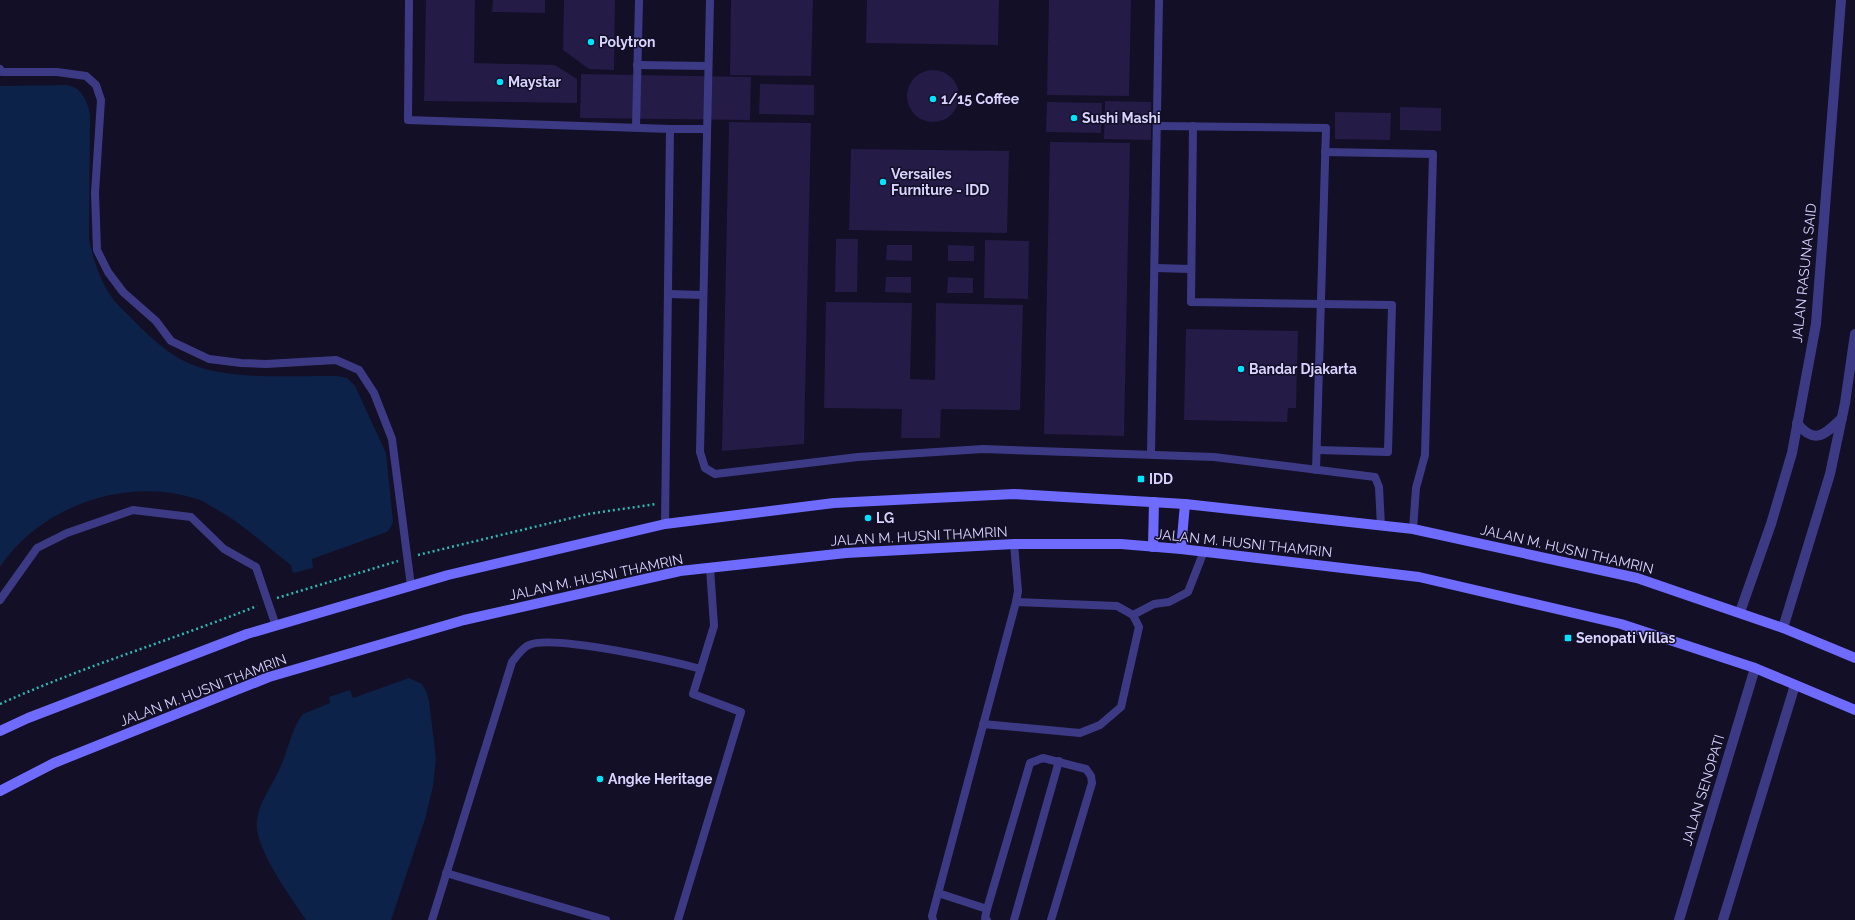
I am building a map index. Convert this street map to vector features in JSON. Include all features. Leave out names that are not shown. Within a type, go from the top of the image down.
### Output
[{"type":"main road","name":"JALAN M. HUSNI THAMRIN","points":[[0,731],[28,718],[247,634],[448,575],[665,524],[834,503],[1014,494],[1185,504],[1413,529],[1637,578],[1740,612],[1855,658]]},
{"type":"main road","points":[[1153,547],[1154,502]]},
{"type":"main road","points":[[1181,549],[1185,504]]},
{"type":"main road","name":"JALAN M. HUSNI THAMRIN","points":[[0,791],[54,763],[269,677],[464,620],[680,571],[846,553],[1014,544],[1121,544],[1204,551],[1419,577],[1622,624],[1755,668],[1855,710]]},
{"type":"street","name":"JALAN RASUNA SAID","points":[[1740,612],[1772,524],[1792,453],[1816,324],[1841,0]]},
{"type":"street","points":[[1783,628],[1830,474],[1842,418],[1855,334]]},
{"type":"street","points":[[1797,423],[1805,433],[1816,436],[1826,433],[1842,418]]},
{"type":"street","name":"JALAN SENOPATI","points":[[1679,920],[1755,668]]},
{"type":"street","points":[[1723,920],[1795,685]]},
{"type":"lane","points":[[409,0],[408,120],[707,129]]},
{"type":"lane","points":[[636,127],[639,0]]},
{"type":"lane","points":[[710,0],[700,452],[705,468],[715,474],[858,457],[983,449],[1214,457],[1375,477],[1379,487],[1381,526]]},
{"type":"lane","points":[[1151,454],[1159,0]]},
{"type":"lane","points":[[638,65],[708,66]]},
{"type":"lane","points":[[0,69],[2,72],[57,72],[86,76],[96,85],[101,100],[95,193],[96,250],[108,272],[123,292],[156,321],[171,341],[209,359],[266,364],[336,360],[360,370],[374,393],[392,439],[411,586]]},
{"type":"lane","points":[[1157,126],[1326,128],[1316,470]]},
{"type":"lane","points":[[1193,126],[1191,302],[1321,303],[1392,306],[1388,452],[1317,450]]},
{"type":"lane","points":[[665,524],[670,129]]},
{"type":"lane","points":[[1325,152],[1433,154],[1425,455],[1416,488],[1413,529]]},
{"type":"lane","points":[[1155,268],[1191,269]]},
{"type":"lane","points":[[668,294],[703,295]]},
{"type":"lane","points":[[0,600],[37,548],[67,533],[133,510],[191,517],[224,550],[256,566],[276,626]]},
{"type":"lane","points":[[933,920],[932,916],[938,893],[1016,602],[1018,591],[1014,544]]},
{"type":"lane","points":[[1133,615],[1154,604],[1169,602],[1188,592],[1204,551]]},
{"type":"lane","points":[[678,920],[741,712],[693,694],[714,626],[710,568]]},
{"type":"lane","points":[[983,724],[1080,733],[1100,724],[1121,708],[1138,627],[1133,615],[1117,606],[1016,602]]},
{"type":"lane","points":[[432,920],[512,662],[528,645],[554,642],[669,660],[701,669]]},
{"type":"lane","points":[[987,920],[985,918],[987,909],[1030,763],[1043,758],[1086,769],[1091,776],[1092,783],[1051,920]]},
{"type":"lane","points":[[1014,920],[1059,761]]},
{"type":"lane","points":[[446,874],[606,920]]},
{"type":"lane","points":[[938,893],[987,909]]},
{"type":"path","points":[[0,704],[33,689],[268,601],[344,576],[408,558],[588,514],[665,502]]},
{"type":"water","points":[[67,85],[76,89],[83,95],[90,114],[89,240],[98,271],[104,285],[113,299],[141,328],[165,349],[184,361],[201,368],[238,375],[337,376],[347,378],[355,386],[386,453],[393,521],[387,532],[312,559],[313,568],[293,573],[291,565],[236,521],[204,502],[173,493],[145,491],[116,494],[89,501],[63,512],[39,527],[17,545],[0,567],[0,86]]},
{"type":"water","points":[[409,678],[422,684],[426,691],[429,701],[436,758],[433,786],[425,819],[391,920],[306,920],[274,872],[261,844],[257,831],[257,820],[260,807],[279,770],[295,727],[303,714],[330,703],[329,697],[350,690],[353,698]]},
{"type":"building","points":[[426,0],[475,0],[474,63],[555,65],[577,79],[577,103],[424,101]]},
{"type":"building","points":[[493,0],[545,0],[545,13],[492,12]]},
{"type":"building","points":[[564,0],[615,0],[614,70],[589,69],[563,50]]},
{"type":"building","points":[[731,0],[813,0],[811,76],[730,75]]},
{"type":"building","points":[[867,0],[999,0],[998,45],[866,43]]},
{"type":"building","points":[[1049,0],[1131,0],[1129,96],[1047,95]]},
{"type":"building","name":"1/15 Coffee","points":[[928,70],[938,70],[952,77],[959,91],[959,101],[952,115],[938,122],[928,122],[918,118],[911,111],[907,101],[907,91],[911,81],[918,74]]},
{"type":"building","points":[[581,74],[751,77],[750,120],[580,118]]},
{"type":"building","points":[[760,84],[814,85],[814,115],[759,114]]},
{"type":"building","points":[[1105,101],[1151,102],[1151,140],[1104,139]]},
{"type":"building","name":"Sushi Mashi","points":[[1047,102],[1102,103],[1101,133],[1046,132]]},
{"type":"building","points":[[1400,107],[1441,108],[1441,131],[1400,130]]},
{"type":"building","points":[[1335,112],[1391,113],[1390,140],[1335,139]]},
{"type":"building","points":[[729,122],[811,123],[804,444],[722,451]]},
{"type":"building","points":[[1050,142],[1130,143],[1124,436],[1044,434]]},
{"type":"building","points":[[851,149],[1009,151],[1007,233],[849,230]]},
{"type":"building","points":[[836,239],[858,239],[857,292],[835,292]]},
{"type":"building","points":[[985,240],[1029,241],[1028,299],[984,298]]},
{"type":"building","points":[[887,245],[912,245],[912,261],[886,260]]},
{"type":"building","points":[[948,245],[974,246],[974,261],[948,261]]},
{"type":"building","points":[[886,277],[911,277],[911,293],[885,292]]},
{"type":"building","points":[[948,277],[973,278],[973,293],[947,293]]},
{"type":"building","points":[[826,302],[912,303],[910,379],[935,380],[936,303],[1023,305],[1020,410],[941,409],[940,438],[901,438],[902,409],[824,408]]},
{"type":"building","name":"Bandar Djakarta","points":[[1186,329],[1298,331],[1296,408],[1288,408],[1287,422],[1184,420]]},
{"type":"place","name":"Polytron","points":[[591,42]]},
{"type":"place","name":"Maystar","points":[[500,82]]},
{"type":"place","name":"1/15 Coffee","points":[[933,99]]},
{"type":"place","name":"Sushi Mashi","points":[[1074,118]]},
{"type":"place","name":"Versailes Furniture - IDD","points":[[883,182]]},
{"type":"place","name":"Bandar Djakarta","points":[[1241,369]]},
{"type":"place","name":"IDD","points":[[1141,479]]},
{"type":"place","name":"LG","points":[[868,518]]},
{"type":"place","name":"Senopati Villas","points":[[1568,638]]},
{"type":"place","name":"Angke Heritage","points":[[600,779]]}]
